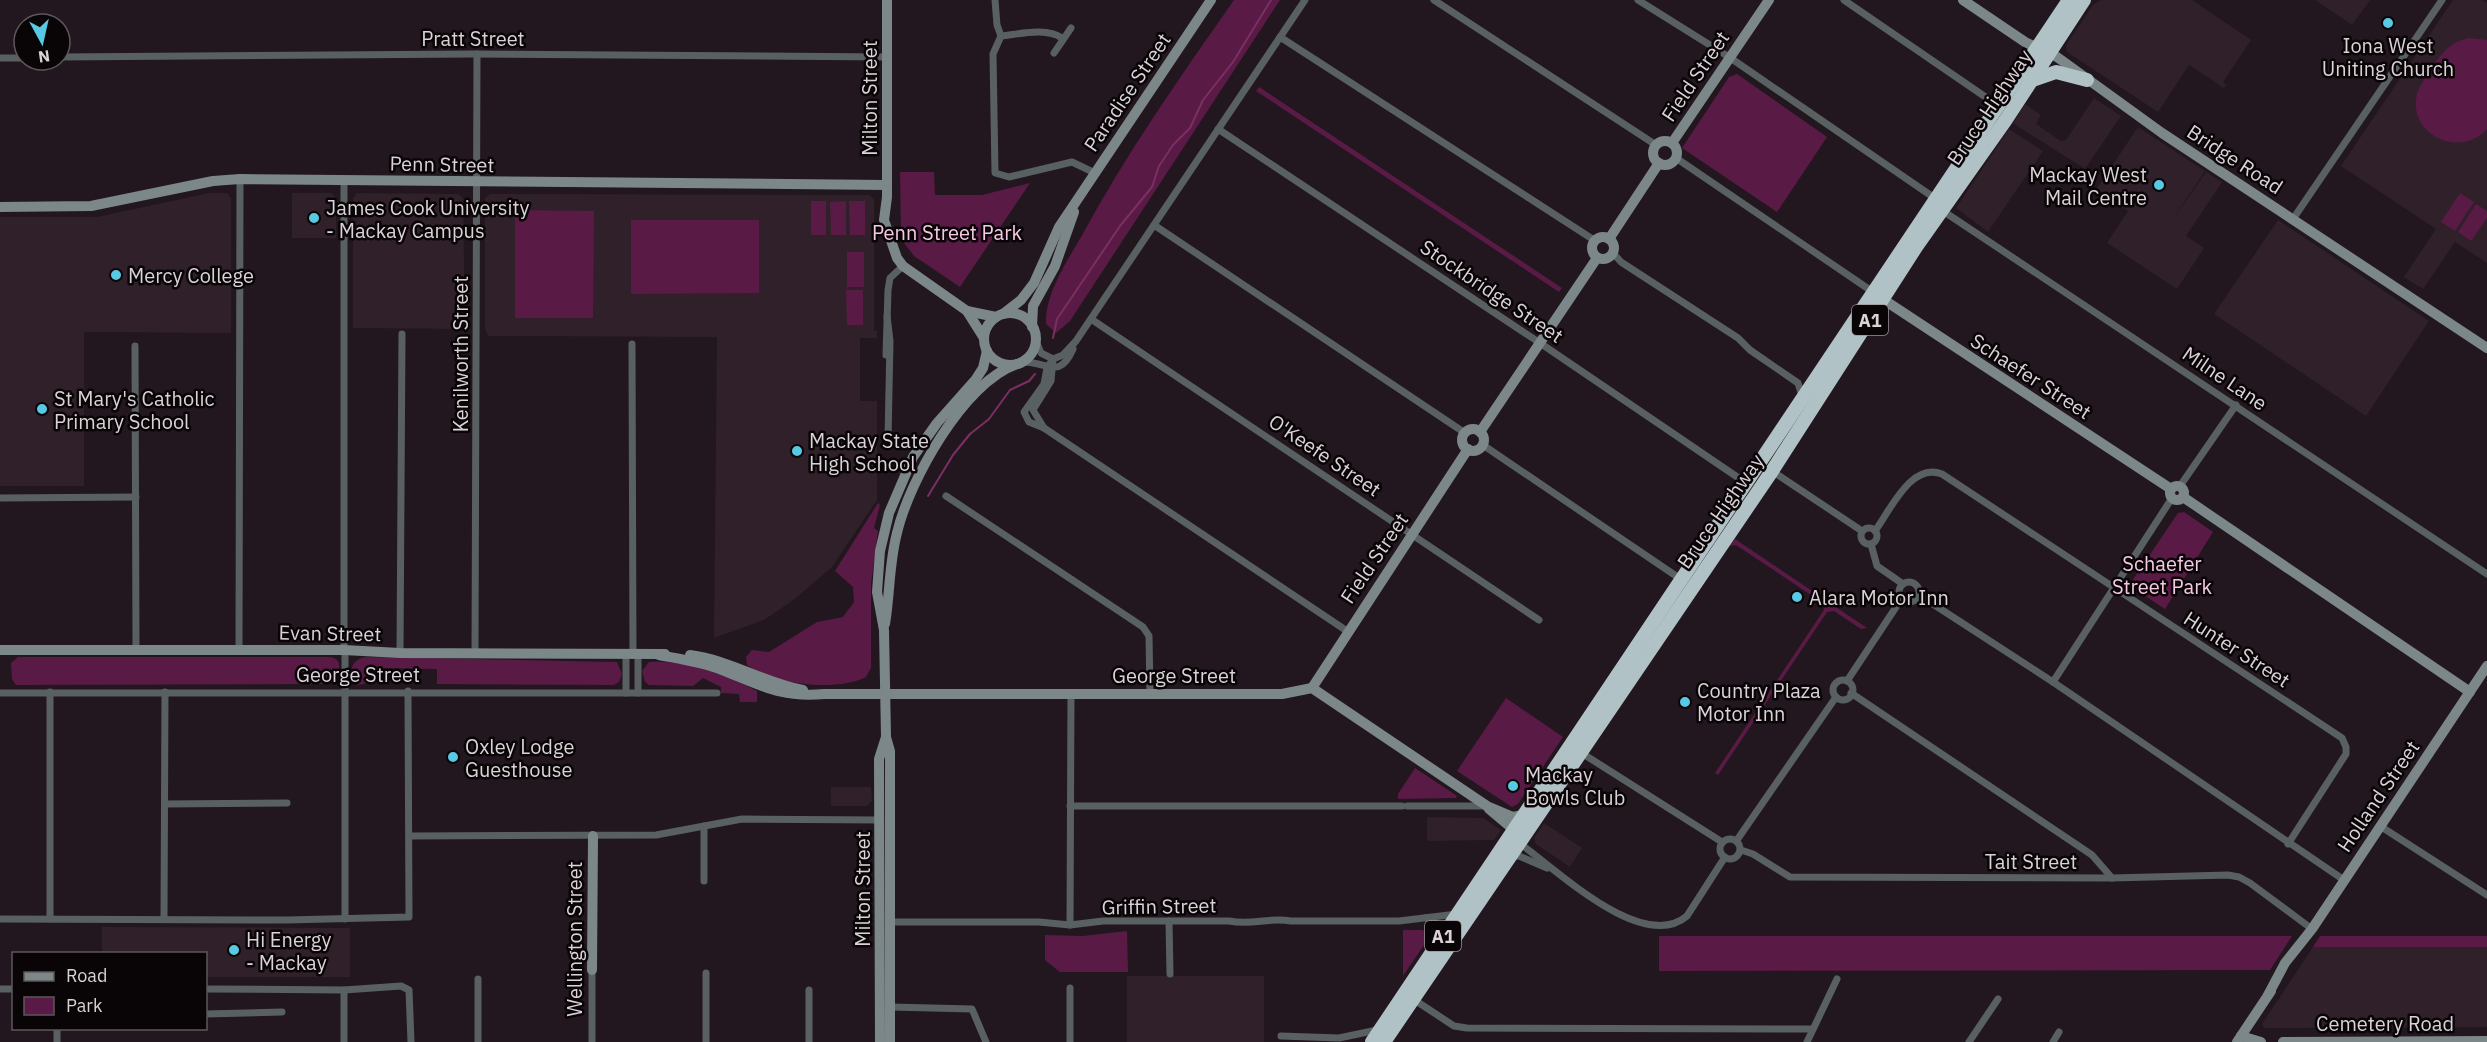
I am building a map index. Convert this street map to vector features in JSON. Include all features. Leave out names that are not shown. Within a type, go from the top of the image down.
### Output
[{"type":"highway","name":"Bruce Highway","points":[[1384,1042],[1578,756],[1746,483],[1816,378],[1878,296],[1940,205],[2030,81],[2069,0]]},
{"type":"highway","name":"Bruce Highway","points":[[1940,205],[2000,107],[2084,0]]},
{"type":"highway","points":[[2030,81],[2056,72],[2087,80]]},
{"type":"highway","name":"Bruce Highway","points":[[1372,1042],[1523,815],[1686,583],[1772,471],[1878,296]]},
{"type":"highway","points":[[1514,830],[1524,826],[1559,775],[1578,756]]},
{"type":"highway","points":[[1458,913],[1485,882],[1508,848],[1520,843]]},
{"type":"street","name":"Milton Street","points":[[887,0],[887,191],[891,220],[888,232],[892,248],[903,266]]},
{"type":"street","points":[[995,0],[997,25],[1001,36],[993,54],[995,172],[1009,177],[1072,162],[1095,173]]},
{"type":"street","name":"Paradise Street","points":[[999,316],[1021,300],[1034,283],[1059,227],[1211,0]]},
{"type":"street","points":[[967,311],[1023,317],[1032,327],[1042,354],[1053,359],[1063,355],[1091,319],[1305,0]]},
{"type":"street","points":[[1434,0],[1656,145]]},
{"type":"street","name":"Milne Lane","points":[[1638,0],[1729,57],[1940,205],[2487,574]]},
{"type":"street","name":"Field Street","points":[[1672,143],[1768,0]]},
{"type":"street","points":[[1844,0],[2000,107]]},
{"type":"street","name":"Bridge Road","points":[[1963,0],[2043,50],[2487,348]]},
{"type":"street","points":[[2293,219],[2442,0]]},
{"type":"street","points":[[1054,53],[1062,38],[1071,28]]},
{"type":"street","points":[[1001,36],[1044,32],[1055,33],[1062,38]]},
{"type":"street","points":[[1280,37],[1594,240]]},
{"type":"street","name":"Pratt Street","points":[[72,57],[477,54],[887,57]]},
{"type":"street","name":"Kenilworth Street","points":[[474,654],[477,54]]},
{"type":"street","name":"Stockbridge Street","points":[[1218,129],[1746,483]]},
{"type":"street","points":[[1664,141],[1672,143],[1677,151],[1676,158],[1667,165],[1659,163],[1653,154],[1656,145],[1664,141]]},
{"type":"street","points":[[1676,158],[1878,296]]},
{"type":"street","points":[[1609,239],[1659,163]]},
{"type":"street","points":[[240,179],[240,650]]},
{"type":"street","name":"Penn Street","points":[[0,207],[91,206],[213,181],[240,179],[887,191]]},
{"type":"street","points":[[344,181],[345,920]]},
{"type":"street","name":"Paradise Street","points":[[1032,327],[1034,306],[1055,266],[1075,206]]},
{"type":"street","points":[[1155,225],[1465,433]]},
{"type":"street","points":[[1601,237],[1609,239],[1614,246],[1613,253],[1604,259],[1597,258],[1591,249],[1594,240],[1601,237]]},
{"type":"street","points":[[1613,253],[1621,262],[1738,338],[1750,350],[1800,386],[1803,398]]},
{"type":"street","points":[[1480,432],[1597,258]]},
{"type":"street","points":[[888,439],[890,333],[887,316],[890,278],[903,266],[967,311],[984,338],[987,351],[1000,363],[1034,362],[1051,368],[1067,361],[1076,341]]},
{"type":"street","name":"Schaefer Street","points":[[1878,296],[2177,492],[2470,692]]},
{"type":"street","points":[[984,338],[990,323],[999,316]]},
{"type":"street","name":"O'Keefe Street","points":[[1091,319],[1539,620]]},
{"type":"street","points":[[400,653],[402,334]]},
{"type":"street","points":[[1020,363],[1031,354],[1036,340]]},
{"type":"street","points":[[633,344],[633,655],[638,693]]},
{"type":"street","points":[[135,346],[136,649]]},
{"type":"street","name":"Milton Street","points":[[884,630],[877,597],[879,562],[889,513],[897,489],[925,439],[982,370],[987,351]]},
{"type":"street","points":[[1053,359],[1044,384],[1024,412],[1030,423],[1044,428],[1347,631]]},
{"type":"street","name":"Milton Street","points":[[880,1042],[885,922],[885,820],[890,751],[886,737],[884,630],[894,542],[910,494],[932,450],[958,414],[990,381],[1020,363]]},
{"type":"street","points":[[1790,378],[1816,378]]},
{"type":"street","points":[[2053,682],[2236,405]]},
{"type":"street","points":[[1472,430],[1480,432],[1484,438],[1483,445],[1475,451],[1468,449],[1463,441],[1465,433],[1472,430]]},
{"type":"street","points":[[1483,445],[1686,583]]},
{"type":"street","name":"Field Street","points":[[1311,688],[1468,449]]},
{"type":"street","name":"Hunter Street","points":[[1875,531],[1916,474],[1931,469],[1942,474],[2342,738],[2346,754],[2288,844]]},
{"type":"street","points":[[1772,471],[1862,531]]},
{"type":"street","points":[[946,496],[1143,627],[1149,636],[1150,694]]},
{"type":"street","points":[[0,498],[136,497]]},
{"type":"street","points":[[1862,531],[1870,528],[1875,531],[1877,538],[1871,544]]},
{"type":"street","points":[[1862,531],[1861,540],[1871,544]]},
{"type":"street","points":[[1871,544],[1877,566],[1903,584],[1915,583],[1919,588],[1919,595],[1912,601],[1902,598]]},
{"type":"street","points":[[1847,681],[1902,598],[1900,590],[1903,584]]},
{"type":"street","points":[[1919,595],[2053,682],[2344,880]]},
{"type":"street","name":"Evan Street","points":[[0,650],[344,650],[400,653],[659,655],[731,669]]},
{"type":"street","points":[[626,693],[633,655]]},
{"type":"street","name":"Holland Street","points":[[2239,1039],[2290,967],[2300,946],[2487,666]]},
{"type":"street","name":"George Street","points":[[731,669],[779,693],[793,696],[824,693],[1291,693],[1311,688]]},
{"type":"street","points":[[1841,680],[1847,681],[1852,687],[1851,693],[1846,699],[1836,697],[1833,690],[1835,684],[1841,680]]},
{"type":"street","points":[[1311,688],[1486,806],[1513,817],[1523,815]]},
{"type":"street","points":[[0,919],[345,920],[409,917],[408,691]]},
{"type":"street","name":"George Street","points":[[0,693],[408,691],[717,693]]},
{"type":"street","points":[[50,692],[50,919]]},
{"type":"street","points":[[164,919],[165,692]]},
{"type":"street","points":[[1851,693],[2092,855],[2112,878]]},
{"type":"street","points":[[1070,925],[1071,694]]},
{"type":"street","points":[[1737,840],[1836,697]]},
{"type":"street","points":[[1578,756],[1722,842]]},
{"type":"street","points":[[165,804],[287,803]]},
{"type":"street","points":[[1070,806],[1486,806],[1496,817],[1514,830]]},
{"type":"street","points":[[410,836],[656,835],[742,819],[885,820]]},
{"type":"street","points":[[704,826],[704,880]]},
{"type":"street","points":[[2380,826],[2486,893]]},
{"type":"street","name":"Wellington Street","points":[[592,1042],[593,836]]},
{"type":"street","points":[[1725,857],[1720,850],[1722,842],[1729,838],[1737,840]]},
{"type":"street","points":[[1725,857],[1736,857],[1741,850],[1737,840]]},
{"type":"street","points":[[1520,843],[1549,868],[1621,917],[1642,923],[1680,922],[1687,916],[1725,857]]},
{"type":"street","name":"Tait Street","points":[[1741,850],[1753,854],[1790,877],[2240,877],[2312,929]]},
{"type":"street","points":[[1510,856],[1519,855],[1549,868]]},
{"type":"street","name":"Griffin Street","points":[[885,922],[1039,921],[1070,925],[1103,921],[1229,921],[1246,925],[1274,918],[1291,921],[1426,918],[1458,913]]},
{"type":"street","points":[[1426,918],[1437,924],[1441,938]]},
{"type":"street","points":[[1169,921],[1170,974]]},
{"type":"street","name":"Milton Street","points":[[885,922],[891,1007],[890,1042]]},
{"type":"street","points":[[706,973],[706,1042]]},
{"type":"street","points":[[478,979],[478,1042]]},
{"type":"street","points":[[1807,1042],[1837,979]]},
{"type":"street","points":[[207,989],[344,990],[401,986],[409,990],[411,1042]]},
{"type":"street","points":[[1070,988],[1070,1042]]},
{"type":"street","points":[[344,990],[344,1042]]},
{"type":"street","points":[[809,990],[809,1042]]},
{"type":"street","points":[[1413,999],[1454,1026],[1467,1028],[1813,1029]]},
{"type":"street","points":[[1970,1042],[1998,999]]},
{"type":"street","points":[[891,1007],[972,1009],[986,1042]]},
{"type":"street","points":[[207,1014],[282,1012]]},
{"type":"street","points":[[1281,1036],[1342,1040],[1370,1034],[1383,1025]]},
{"type":"street","points":[[2053,1042],[2059,1032]]},
{"type":"street","points":[[2239,1039],[2261,1042]]},
{"type":"street","name":"Cemetery Road","points":[[2283,1042],[2487,1041]]},
{"type":"shaded area","points":[[2101,0],[2192,0],[2251,40],[2223,82],[2226,85],[2224,88],[2189,65],[2158,112],[2067,52],[2066,45],[2093,5]]},
{"type":"shaded area","points":[[2315,0],[2370,0],[2352,25]]},
{"type":"shaded area","points":[[2453,0],[2483,0],[2487,3],[2487,263],[2455,242],[2423,289],[2404,277],[2436,229],[2341,166]]},
{"type":"shaded area","points":[[2094,98],[2121,116],[2085,169],[2013,123],[2025,104],[2041,115],[2036,124],[2061,141],[2066,140]]},
{"type":"shaded area","points":[[2138,127],[2205,171],[2169,225],[2206,172],[2222,182],[2186,236],[2204,248],[2177,289],[2107,243],[2128,211],[2096,190]]},
{"type":"shaded area","points":[[2009,129],[2043,151],[1988,232],[1956,208]]},
{"type":"shaded area","name":"Mercy College","points":[[209,193],[227,193],[231,198],[231,333],[84,332],[84,486],[0,486],[0,217],[97,217]]},
{"type":"shaded area","name":"James Cook University - Mackay Campus","points":[[292,193],[331,193],[336,198],[336,238],[292,238]]},
{"type":"shaded area","points":[[357,193],[458,194],[463,198],[465,329],[353,328],[353,198]]},
{"type":"shaded area","name":"Mackay State High School","points":[[490,194],[869,195],[874,199],[874,331],[877,331],[877,338],[860,338],[860,401],[877,401],[877,500],[832,567],[795,599],[764,620],[714,638],[717,337],[488,336],[485,329],[485,198]]},
{"type":"shaded area","points":[[2278,220],[2429,321],[2366,416],[2214,314]]},
{"type":"shaded area","points":[[831,787],[871,787],[872,801],[867,806],[831,806]]},
{"type":"shaded area","points":[[1427,817],[1483,818],[1501,830],[1494,840],[1427,841]]},
{"type":"shaded area","points":[[1544,823],[1582,848],[1570,867],[1536,844],[1534,838]]},
{"type":"shaded area","points":[[102,927],[350,928],[350,977],[207,977],[207,952],[102,952]]},
{"type":"shaded area","points":[[2313,947],[2487,947],[2487,1027],[2264,1028],[2262,1024]]},
{"type":"shaded area","points":[[1127,976],[1264,976],[1264,1042],[1127,1042]]},
{"type":"green space","points":[[1234,0],[1280,0],[1070,321],[1056,333],[1046,324],[1047,313],[1049,301],[1063,268],[1135,146]]},
{"type":"green space","points":[[2468,38],[2487,40],[2487,129],[2476,138],[2463,142],[2450,142],[2428,131],[2420,121],[2416,109],[2417,94],[2424,79],[2444,52],[2457,42]]},
{"type":"green space","points":[[1737,74],[1827,137],[1777,212],[1682,148],[1729,77]]},
{"type":"green space","points":[[1259,87],[1562,288],[1559,292],[1256,91]]},
{"type":"green space","name":"Penn Street Park","points":[[900,172],[934,172],[935,195],[982,195],[1030,183],[960,287],[914,256],[901,239]]},
{"type":"green space","points":[[2460,193],[2474,202],[2455,231],[2441,222]]},
{"type":"green space","points":[[811,201],[826,201],[826,235],[811,235]]},
{"type":"green space","points":[[846,201],[846,235],[831,235],[830,202]]},
{"type":"green space","points":[[849,201],[865,201],[865,235],[850,235]]},
{"type":"green space","points":[[2476,204],[2487,211],[2487,218],[2471,241],[2458,232]]},
{"type":"green space","points":[[515,210],[594,211],[593,318],[515,318]]},
{"type":"green space","points":[[631,220],[759,220],[759,293],[631,294]]},
{"type":"green space","points":[[847,252],[864,252],[864,287],[847,287]]},
{"type":"green space","points":[[846,290],[863,290],[863,325],[847,325]]},
{"type":"green space","points":[[878,503],[880,505],[874,528],[878,531],[871,584],[871,668],[866,677],[854,682],[839,684],[806,684],[773,677],[747,665],[746,657],[752,650],[769,652],[817,622],[843,617],[854,602],[853,587],[835,571]]},
{"type":"green space","name":"Schaefer Street Park","points":[[2184,512],[2213,532],[2165,609],[2133,588],[2132,581],[2178,513]]},
{"type":"green space","points":[[1735,539],[1867,628],[1861,629],[1834,611],[1827,612],[1718,775],[1715,773],[1824,610],[1823,603],[1736,545],[1730,546]]},
{"type":"green space","points":[[18,657],[330,657],[337,660],[339,672],[322,684],[16,685],[12,679],[11,663]]},
{"type":"green space","points":[[366,657],[617,662],[622,674],[619,682],[614,685],[437,684],[437,669],[370,668],[368,683],[358,685],[352,680],[352,668],[355,662]]},
{"type":"green space","points":[[649,662],[678,663],[705,669],[757,691],[757,702],[740,702],[739,694],[721,693],[721,687],[703,678],[693,686],[649,685],[645,682],[642,671]]},
{"type":"green space","name":"Mackay Bowls Club","points":[[1506,698],[1563,737],[1518,804],[1512,807],[1457,771]]},
{"type":"green space","points":[[1415,768],[1457,796],[1456,798],[1398,799],[1398,794]]},
{"type":"green space","points":[[1403,930],[1423,930],[1428,939],[1403,976]]},
{"type":"green space","points":[[1127,931],[1128,972],[1060,972],[1045,960],[1045,935],[1083,936]]},
{"type":"green space","points":[[1659,936],[2292,936],[2270,970],[1659,971]]},
{"type":"green space","points":[[2320,936],[2487,936],[2487,947],[2313,947]]},
{"type":"waterway","points":[[1053,338],[1057,319],[1120,226],[1152,187],[1159,166],[1173,145],[1190,128],[1203,100],[1233,62],[1271,0]]},
{"type":"waterway","points":[[928,496],[953,455],[970,434],[989,419],[1010,390],[1029,381],[1035,374]]},
{"type":"place","name":"Iona West Uniting Church","points":[[2388,23]]},
{"type":"place","name":"Mackay West Mail Centre","points":[[2159,185]]},
{"type":"place","name":"James Cook University - Mackay Campus","points":[[314,218]]},
{"type":"place","name":"Mercy College","points":[[116,275]]},
{"type":"place","name":"St Mary's Catholic Primary School","points":[[42,409]]},
{"type":"place","name":"Mackay State High School","points":[[797,451]]},
{"type":"place","name":"Alara Motor Inn","points":[[1797,597]]},
{"type":"place","name":"Country Plaza Motor Inn","points":[[1685,702]]},
{"type":"place","name":"Oxley Lodge Guesthouse","points":[[453,757]]},
{"type":"place","name":"Mackay Bowls Club","points":[[1513,786]]},
{"type":"place","name":"Hi Energy - Mackay","points":[[234,950]]}]
